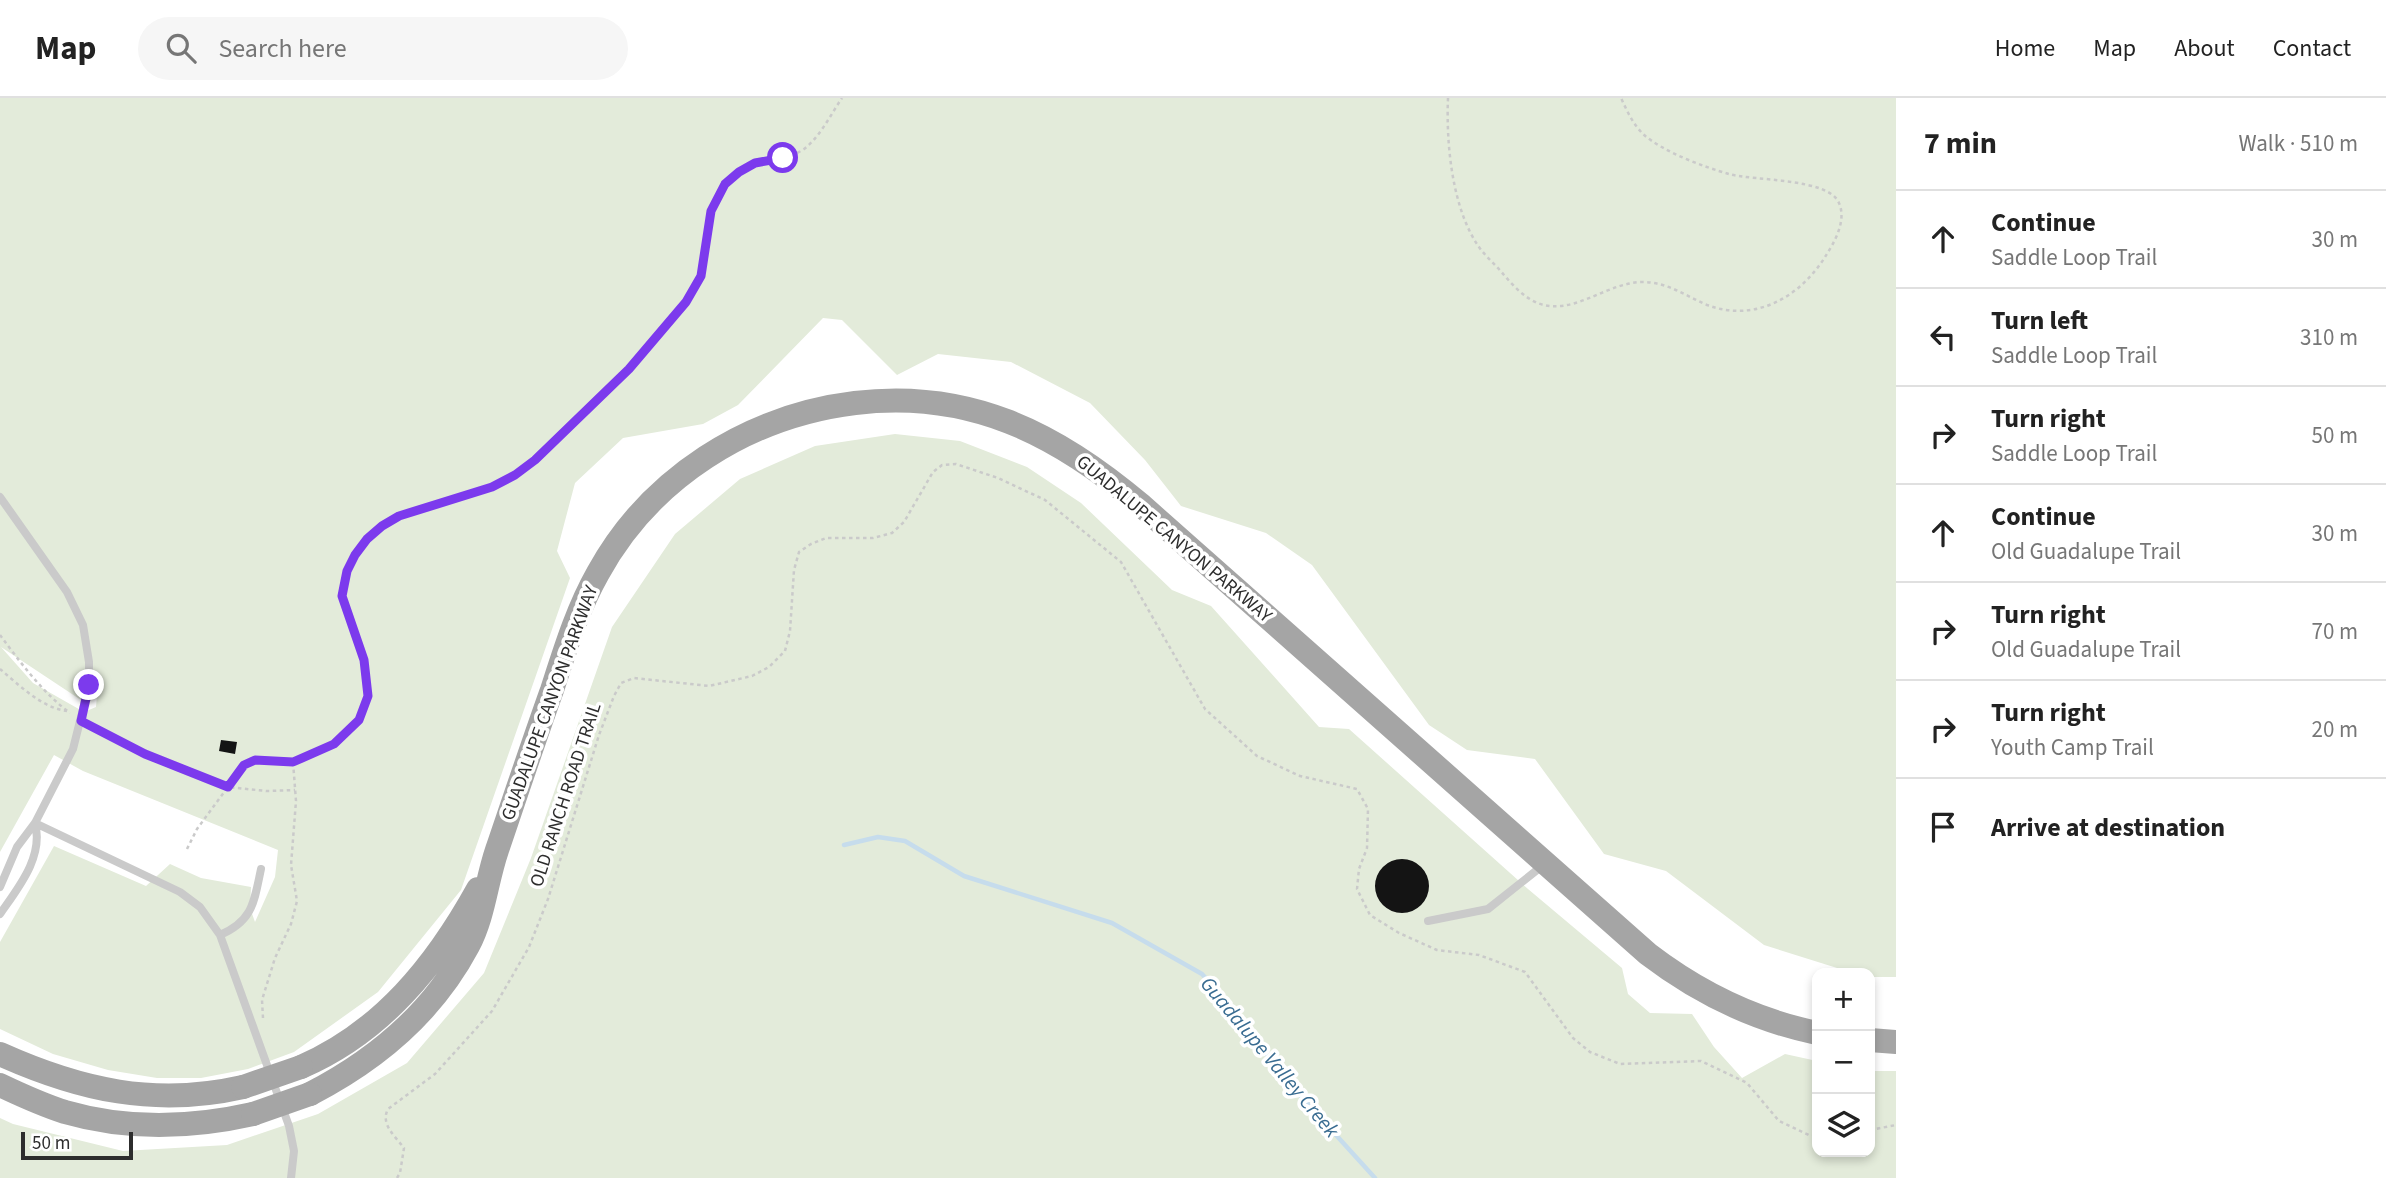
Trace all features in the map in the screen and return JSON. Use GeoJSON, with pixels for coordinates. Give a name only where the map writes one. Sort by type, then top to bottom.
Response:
{"type":"FeatureCollection","features":[{"type":"Feature","properties":{"kind":"main road","name":"GUADALUPE CANYON PARKWAY"},"geometry":{"type":"LineString","coordinates":[[0,1086],[66,1112],[125,1124],[184,1125],[253,1114],[310,1094],[351,1071],[385,1046],[416,1017],[444,985],[463,957],[477,926],[493,861],[579,612],[605,561],[634,520],[657,496],[694,465],[751,432],[781,419],[820,408],[860,402],[893,401],[960,407],[991,415],[1044,436],[1093,466],[1141,505],[1636,944],[1689,984],[1748,1013],[1812,1032]]}},
{"type":"Feature","properties":{"kind":"main road","name":"GUADALUPE CANYON PARKWAY"},"geometry":{"type":"LineString","coordinates":[[0,1054],[56,1077],[118,1093],[183,1096],[243,1087],[301,1067],[361,1032],[409,989],[439,952],[493,861]]}},
{"type":"Feature","properties":{"kind":"main road"},"geometry":{"type":"LineString","coordinates":[[1875,1040],[1896,1042]]}},
{"type":"Feature","properties":{"kind":"lane"},"geometry":{"type":"LineString","coordinates":[[0,497],[56,574],[83,625],[89,673],[73,749],[35,823],[17,847],[0,887]]}},
{"type":"Feature","properties":{"kind":"lane"},"geometry":{"type":"LineString","coordinates":[[0,914],[20,885],[34,855],[38,839],[35,823]]}},
{"type":"Feature","properties":{"kind":"lane"},"geometry":{"type":"LineString","coordinates":[[35,823],[180,892],[200,908],[220,935],[290,1131],[294,1151],[291,1178]]}},
{"type":"Feature","properties":{"kind":"lane"},"geometry":{"type":"LineString","coordinates":[[1428,921],[1488,909],[1545,864]]}},
{"type":"Feature","properties":{"kind":"lane"},"geometry":{"type":"LineString","coordinates":[[220,935],[237,927],[250,913],[261,869]]}},
{"type":"Feature","properties":{"kind":"path"},"geometry":{"type":"LineString","coordinates":[[187,849],[197,829],[244,765],[255,760],[293,762],[334,744],[359,720],[368,696],[362,652],[342,596],[347,571],[360,547],[390,520],[492,487],[515,475],[541,455],[629,369],[686,302],[701,276],[711,211],[725,184],[755,163],[783,158],[803,149],[813,140],[842,98]]}},
{"type":"Feature","properties":{"kind":"path"},"geometry":{"type":"LineString","coordinates":[[1448,98],[1449,146],[1467,223],[1484,252],[1511,284],[1530,299],[1545,305],[1560,306],[1612,288],[1644,282],[1674,289],[1718,308],[1742,310],[1766,306],[1787,297],[1806,282],[1828,252],[1839,227],[1841,208],[1832,194],[1815,186],[1740,176],[1687,159],[1643,134],[1621,98]]}},
{"type":"Feature","properties":{"kind":"path","name":"OLD RANCH ROAD TRAIL"},"geometry":{"type":"LineString","coordinates":[[397,1178],[404,1148],[387,1126],[384,1116],[388,1109],[435,1074],[492,1011],[529,947],[548,899],[599,736],[621,683],[634,678],[709,685],[752,676],[769,667],[785,651],[790,631],[794,570],[799,552],[826,538],[873,538],[892,533],[904,522],[933,472],[942,465],[956,464],[998,478],[1045,500],[1121,562],[1205,709],[1257,756],[1300,776],[1357,789],[1368,809],[1367,848],[1359,869],[1357,889],[1370,915],[1399,933],[1437,950],[1479,955],[1525,972],[1573,1038],[1590,1052],[1620,1064],[1701,1061],[1747,1083],[1779,1122],[1812,1135]]}},
{"type":"Feature","properties":{"kind":"path"},"geometry":{"type":"LineString","coordinates":[[0,635],[20,662],[81,721],[145,754],[228,787],[266,791],[295,790]]}},
{"type":"Feature","properties":{"kind":"path"},"geometry":{"type":"LineString","coordinates":[[0,669],[28,692],[59,710],[67,710]]}},
{"type":"Feature","properties":{"kind":"path"},"geometry":{"type":"LineString","coordinates":[[264,1023],[262,1000],[297,901],[291,865],[295,790],[293,762]]}},
{"type":"Feature","properties":{"kind":"path"},"geometry":{"type":"LineString","coordinates":[[1875,1129],[1896,1125]]}},
{"type":"Feature","properties":{"kind":"green space"},"geometry":{"type":"Polygon","coordinates":[[[0,98],[1896,98],[1896,977],[1875,977],[1875,968],[1837,968],[1764,945],[1666,871],[1604,854],[1535,759],[1467,750],[1429,725],[1312,565],[1266,533],[1181,506],[1145,460],[1090,403],[1011,362],[938,354],[897,375],[842,320],[823,318],[738,405],[703,424],[623,438],[575,483],[557,551],[570,578],[461,890],[378,992],[294,1052],[248,1069],[201,1078],[157,1078],[108,1070],[53,1054],[0,1029],[0,942],[54,846],[146,886],[170,864],[201,878],[251,887],[250,908],[255,922],[275,877],[278,850],[83,771],[54,755],[0,852],[0,98]],[[1,647],[33,683],[84,712],[96,707],[97,695],[87,704],[1,647]]]}},
{"type":"Feature","properties":{"kind":"green space"},"geometry":{"type":"Polygon","coordinates":[[[895,434],[960,441],[1027,467],[1081,503],[1172,590],[1211,606],[1319,727],[1349,729],[1528,889],[1622,968],[1628,994],[1650,1013],[1692,1014],[1714,1047],[1742,1078],[1785,1054],[1812,1060],[1812,1157],[1875,1157],[1875,1071],[1896,1071],[1896,1178],[0,1178],[0,1118],[13,1124],[123,1151],[227,1145],[318,1114],[407,1063],[484,973],[531,858],[612,627],[675,534],[740,479],[815,446],[895,434]]]}},
{"type":"Feature","properties":{"kind":"building"},"geometry":{"type":"Polygon","coordinates":[[[221,740],[237,742],[235,754],[219,751],[221,740]]]}},
{"type":"Feature","properties":{"kind":"building"},"geometry":{"type":"Polygon","coordinates":[[[1402,859],[1421,867],[1429,886],[1421,905],[1402,913],[1383,905],[1375,886],[1383,867],[1402,859]]]}},
{"type":"Feature","properties":{"kind":"waterway","name":"Guadalupe Valley Creek"},"geometry":{"type":"LineString","coordinates":[[844,845],[878,837],[905,841],[964,876],[1112,923],[1202,974],[1241,1017],[1277,1070],[1375,1178]]}},
{"type":"Feature","properties":{"kind":"route"},"geometry":{"type":"LineString","coordinates":[[89,685],[81,721],[145,754],[228,787],[244,765],[255,760],[293,762],[334,744],[359,720],[368,696],[360,643],[342,596],[347,571],[360,547],[390,520],[492,487],[535,460],[629,369],[686,302],[701,276],[711,211],[725,184],[755,163],[783,158]]}}]}
